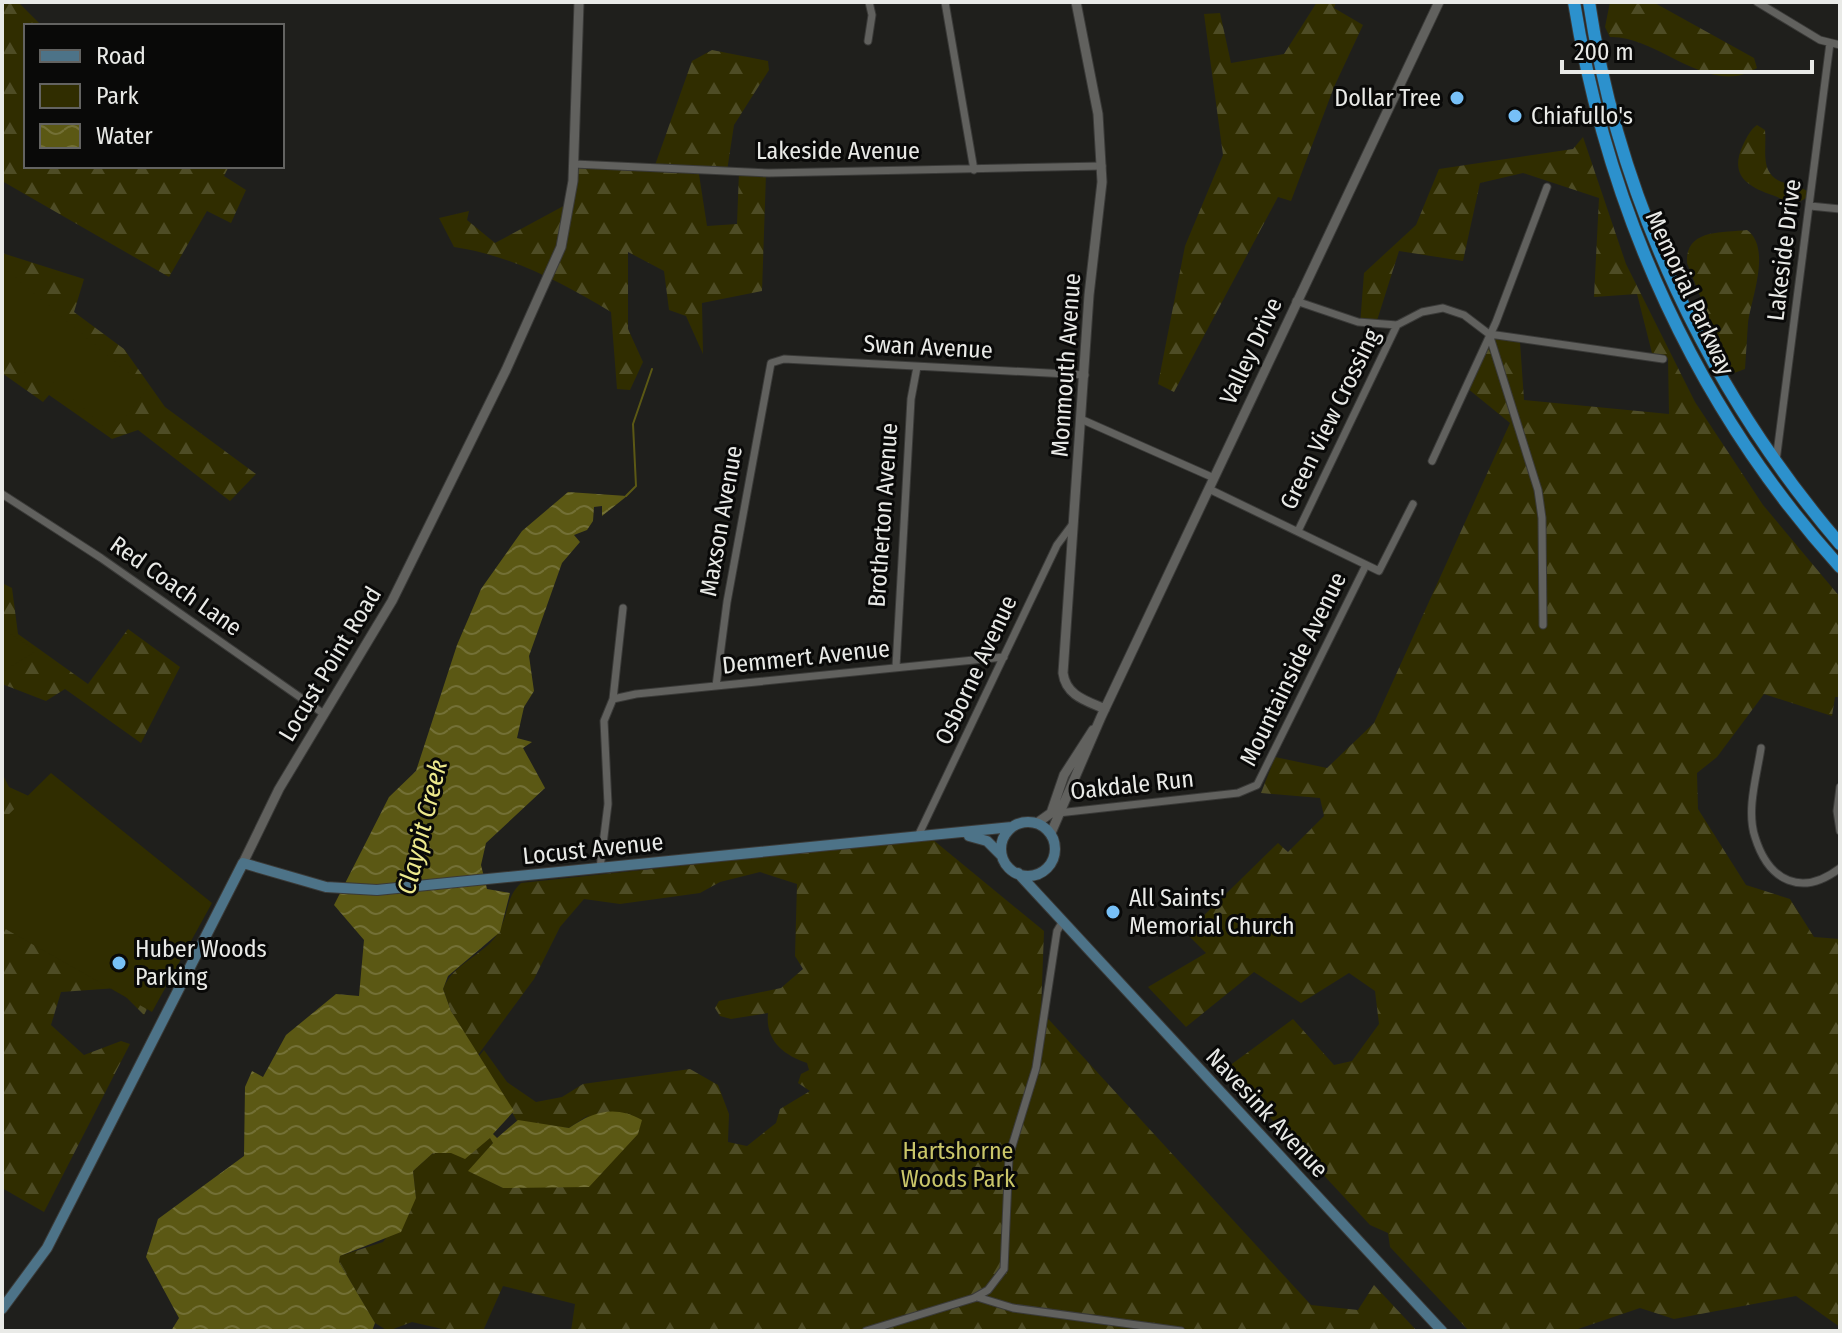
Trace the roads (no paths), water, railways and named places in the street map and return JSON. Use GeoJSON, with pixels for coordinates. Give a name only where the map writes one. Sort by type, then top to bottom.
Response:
{"type":"FeatureCollection","features":[{"type":"Feature","properties":{"kind":"highway","name":"Memorial Parkway"},"geometry":{"type":"LineString","coordinates":[[1574,2],[1607,153],[1635,233],[1672,317],[1741,438],[1797,516],[1840,567]]}},
{"type":"Feature","properties":{"kind":"highway","name":"Memorial Parkway"},"geometry":{"type":"LineString","coordinates":[[1589,2],[1621,143],[1661,257],[1718,372],[1776,462],[1840,544]]}},
{"type":"Feature","properties":{"kind":"main road"},"geometry":{"type":"LineString","coordinates":[[1025,822],[1037,823],[1051,833],[1055,855],[1040,873],[1018,873],[1003,857],[1002,842],[1012,827],[1025,822]]}},
{"type":"Feature","properties":{"kind":"main road","name":"Locust Avenue"},"geometry":{"type":"LineString","coordinates":[[243,863],[339,889],[385,890],[1012,827]]}},
{"type":"Feature","properties":{"kind":"main road","name":"Locust Avenue"},"geometry":{"type":"LineString","coordinates":[[951,833],[987,841],[1003,857]]}},
{"type":"Feature","properties":{"kind":"main road","name":"Locust Point Road"},"geometry":{"type":"LineString","coordinates":[[2,1309],[47,1248],[243,863]]}},
{"type":"Feature","properties":{"kind":"main road","name":"Navesink Avenue"},"geometry":{"type":"LineString","coordinates":[[1018,873],[1442,1331]]}},
{"type":"Feature","properties":{"kind":"main road","name":"Navesink Avenue"},"geometry":{"type":"LineString","coordinates":[[1040,873],[1038,887],[1063,921]]}},
{"type":"Feature","properties":{"kind":"street","name":"Locust Point Road"},"geometry":{"type":"LineString","coordinates":[[243,863],[274,796],[392,601],[540,296],[565,234],[574,164],[579,2]]}},
{"type":"Feature","properties":{"kind":"street"},"geometry":{"type":"LineString","coordinates":[[868,41],[872,15],[869,2]]}},
{"type":"Feature","properties":{"kind":"street"},"geometry":{"type":"LineString","coordinates":[[945,2],[974,170]]}},
{"type":"Feature","properties":{"kind":"street","name":"Monmouth Avenue"},"geometry":{"type":"LineString","coordinates":[[1076,2],[1098,114],[1102,166],[1063,677],[1074,694],[1103,713]]}},
{"type":"Feature","properties":{"kind":"street","name":"Valley Drive"},"geometry":{"type":"LineString","coordinates":[[1051,833],[1103,713],[1439,2]]}},
{"type":"Feature","properties":{"kind":"street"},"geometry":{"type":"LineString","coordinates":[[1757,2],[1830,43],[1840,45]]}},
{"type":"Feature","properties":{"kind":"street","name":"Lakeside Drive"},"geometry":{"type":"LineString","coordinates":[[1776,462],[1830,43]]}},
{"type":"Feature","properties":{"kind":"street","name":"Lakeside Avenue"},"geometry":{"type":"LineString","coordinates":[[574,164],[769,173],[1102,166]]}},
{"type":"Feature","properties":{"kind":"street"},"geometry":{"type":"LineString","coordinates":[[1432,461],[1489,334],[1547,187]]}},
{"type":"Feature","properties":{"kind":"street"},"geometry":{"type":"LineString","coordinates":[[1810,206],[1840,209]]}},
{"type":"Feature","properties":{"kind":"street"},"geometry":{"type":"LineString","coordinates":[[1296,301],[1358,322],[1397,325],[1422,312],[1443,308],[1464,315],[1489,334],[1663,359]]}},
{"type":"Feature","properties":{"kind":"street","name":"Green View Crossing"},"geometry":{"type":"LineString","coordinates":[[1298,531],[1397,325]]}},
{"type":"Feature","properties":{"kind":"street"},"geometry":{"type":"LineString","coordinates":[[1489,334],[1538,490],[1542,518],[1543,625]]}},
{"type":"Feature","properties":{"kind":"street","name":"Swan Avenue"},"geometry":{"type":"LineString","coordinates":[[771,363],[784,359],[1085,375]]}},
{"type":"Feature","properties":{"kind":"street","name":"Maxson Avenue"},"geometry":{"type":"LineString","coordinates":[[716,686],[740,526],[771,363]]}},
{"type":"Feature","properties":{"kind":"street","name":"Brotherton Avenue"},"geometry":{"type":"LineString","coordinates":[[896,667],[911,399],[917,367]]}},
{"type":"Feature","properties":{"kind":"street"},"geometry":{"type":"LineString","coordinates":[[1083,420],[1214,478]]}},
{"type":"Feature","properties":{"kind":"street"},"geometry":{"type":"LineString","coordinates":[[1209,489],[1366,565]]}},
{"type":"Feature","properties":{"kind":"street","name":"Red Coach Lane"},"geometry":{"type":"LineString","coordinates":[[2,494],[324,714]]}},
{"type":"Feature","properties":{"kind":"street","name":"Mountainside Avenue"},"geometry":{"type":"LineString","coordinates":[[1257,785],[1366,565],[1379,571],[1413,504]]}},
{"type":"Feature","properties":{"kind":"street","name":"Osborne Avenue"},"geometry":{"type":"LineString","coordinates":[[918,836],[1057,545],[1074,524]]}},
{"type":"Feature","properties":{"kind":"street"},"geometry":{"type":"LineString","coordinates":[[600,868],[608,804],[604,721],[613,699],[623,608]]}},
{"type":"Feature","properties":{"kind":"street","name":"Demmert Avenue"},"geometry":{"type":"LineString","coordinates":[[613,699],[1004,657]]}},
{"type":"Feature","properties":{"kind":"street","name":"Valley Drive"},"geometry":{"type":"LineString","coordinates":[[1037,823],[1051,813],[1068,767],[1103,713]]}},
{"type":"Feature","properties":{"kind":"street"},"geometry":{"type":"LineString","coordinates":[[1761,748],[1752,812],[1755,837],[1777,874],[1796,884],[1812,884],[1840,868]]}},
{"type":"Feature","properties":{"kind":"street","name":"Oakdale Run"},"geometry":{"type":"LineString","coordinates":[[1058,813],[1238,793],[1257,785]]}},
{"type":"Feature","properties":{"kind":"street"},"geometry":{"type":"LineString","coordinates":[[1840,787],[1837,811],[1840,831]]}},
{"type":"Feature","properties":{"kind":"street"},"geometry":{"type":"LineString","coordinates":[[866,1331],[977,1297],[999,1280],[1005,1264],[1009,1156],[1036,1068],[1057,931],[1063,921]]}},
{"type":"Feature","properties":{"kind":"street"},"geometry":{"type":"LineString","coordinates":[[977,1297],[1013,1308],[1181,1331]]}},
{"type":"Feature","properties":{"kind":"water"},"geometry":{"type":"Polygon","coordinates":[[[568,492],[627,496],[602,516],[602,506],[594,507],[593,521],[587,530],[574,535],[580,542],[562,563],[529,656],[534,691],[524,707],[517,738],[532,742],[523,748],[545,788],[486,843],[481,865],[487,889],[510,893],[500,932],[448,976],[443,989],[451,1011],[514,1111],[493,1134],[497,1138],[518,1120],[569,1128],[587,1117],[614,1111],[642,1120],[638,1134],[589,1187],[503,1188],[468,1171],[493,1143],[490,1138],[465,1159],[451,1153],[433,1153],[413,1171],[416,1198],[401,1232],[340,1256],[339,1262],[375,1323],[372,1331],[171,1331],[179,1318],[146,1257],[158,1219],[244,1156],[245,1087],[252,1071],[263,1077],[286,1035],[336,994],[359,996],[364,940],[334,905],[389,797],[416,771],[457,645],[481,589],[522,531],[568,492]]]}},
{"type":"Feature","properties":{"kind":"waterway","name":"Claypit Creek"},"geometry":{"type":"LineString","coordinates":[[626,496],[636,486],[633,424],[652,369]]}},
{"type":"Feature","properties":{"kind":"place","name":"Dollar Tree"},"geometry":{"type":"Point","coordinates":[1457,98]}},
{"type":"Feature","properties":{"kind":"place","name":"Chiafullo's"},"geometry":{"type":"Point","coordinates":[1515,116]}},
{"type":"Feature","properties":{"kind":"place","name":"All Saints' Memorial Church"},"geometry":{"type":"Point","coordinates":[1113,912]}},
{"type":"Feature","properties":{"kind":"place","name":"Huber Woods Parking"},"geometry":{"type":"Point","coordinates":[119,963]}},
{"type":"Feature","properties":{"kind":"park label","name":"Hartshorne Woods Park"},"geometry":{"type":"Point","coordinates":[958,1165]}}]}
